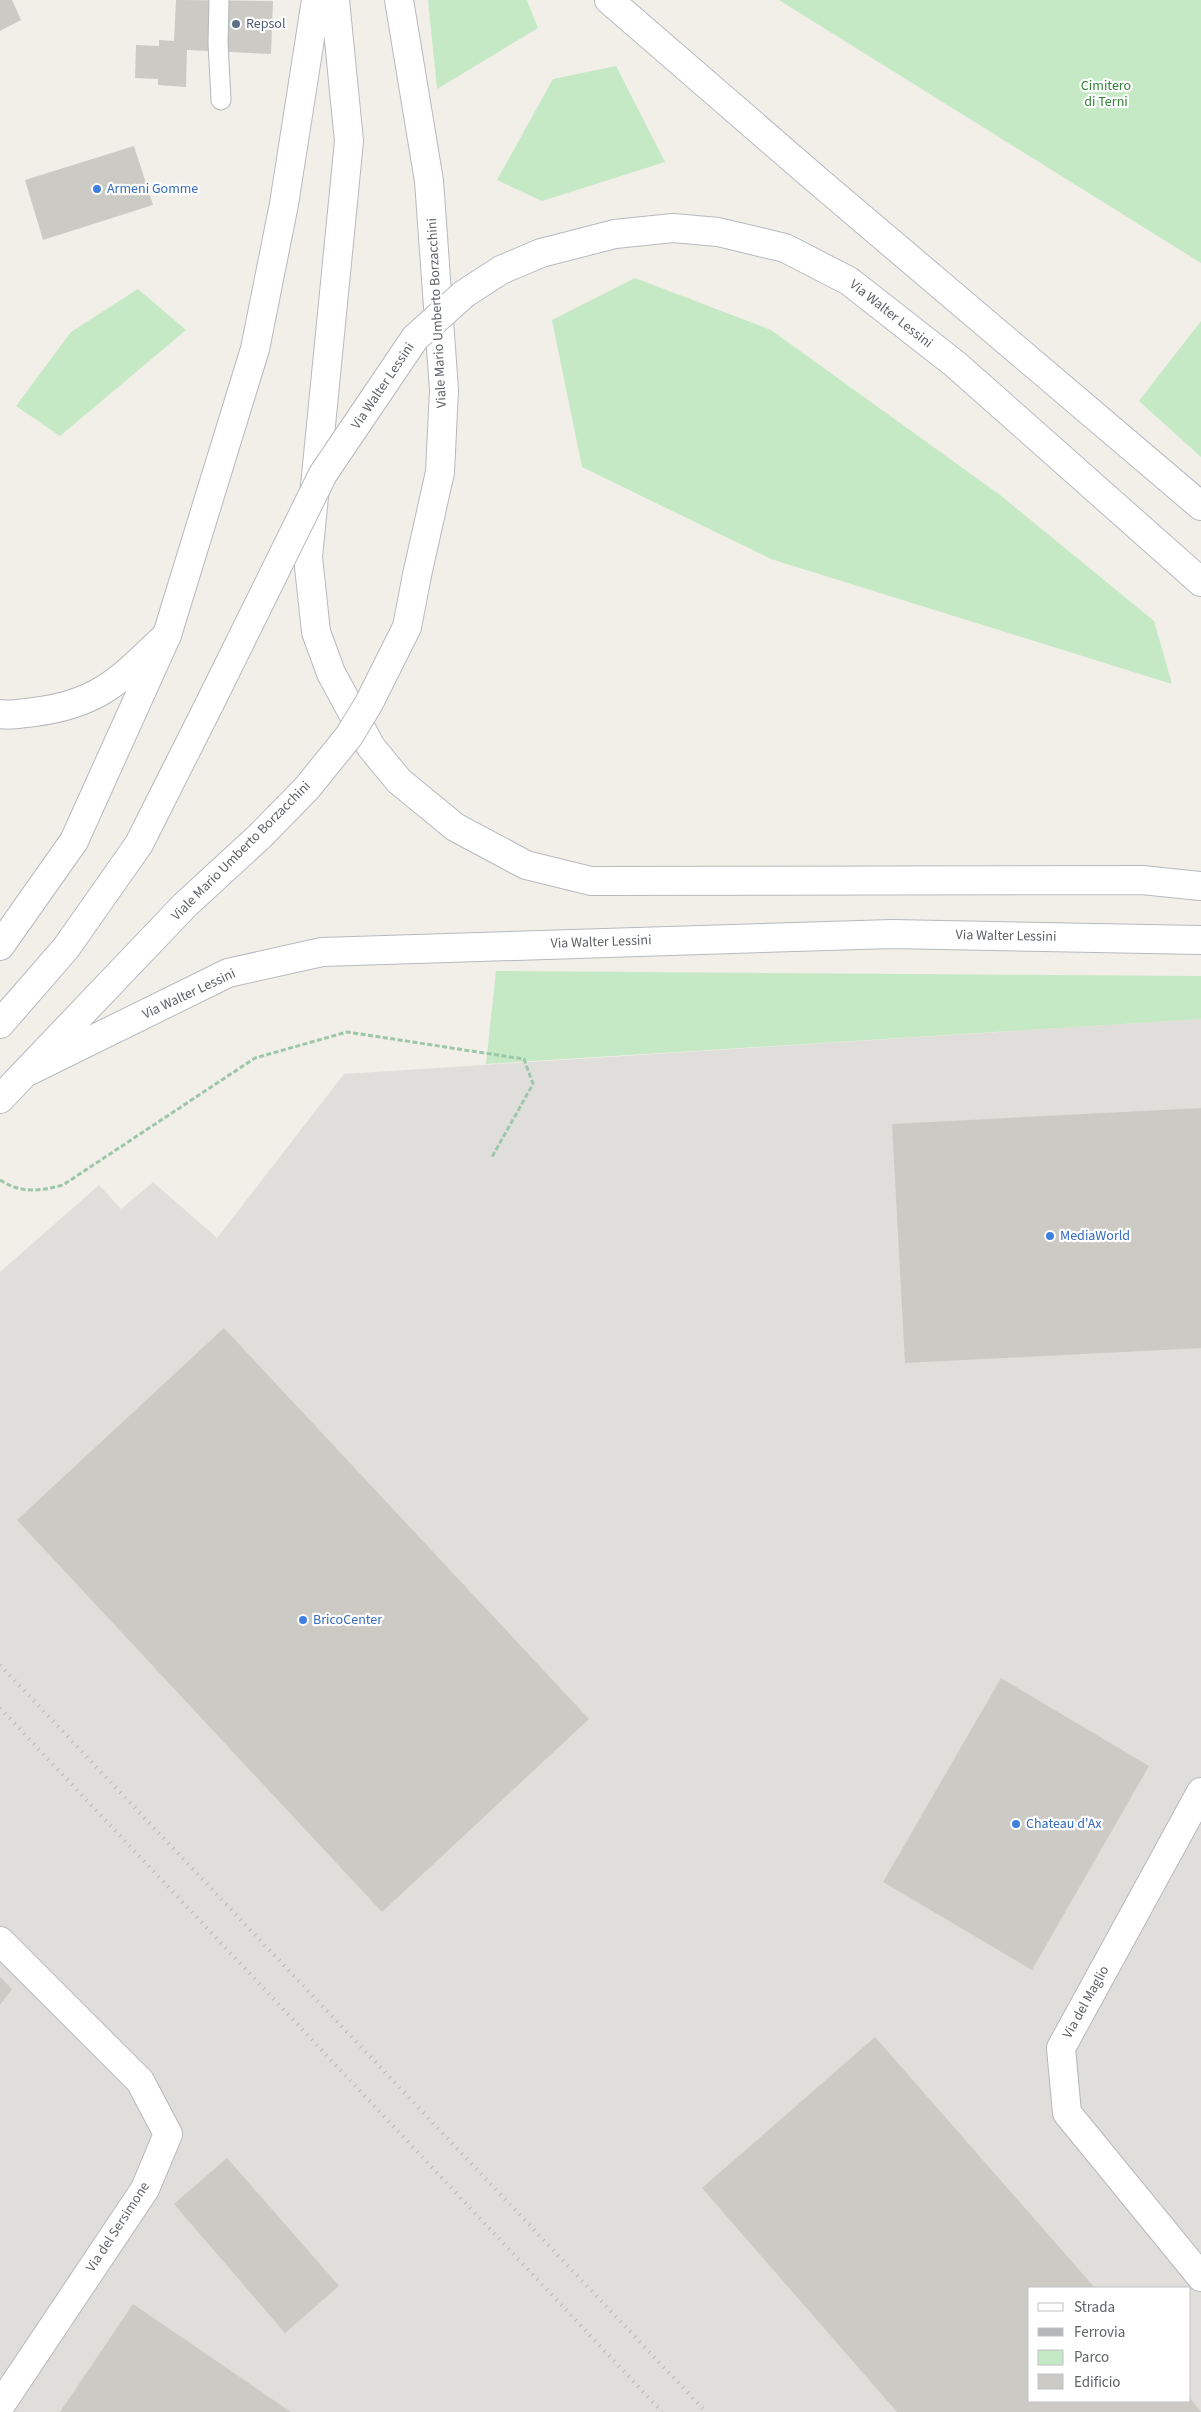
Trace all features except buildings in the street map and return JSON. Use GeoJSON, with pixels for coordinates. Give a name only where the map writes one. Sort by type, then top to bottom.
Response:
{"type":"FeatureCollection","features":[{"type":"Feature","properties":{"kind":"main road"},"geometry":{"type":"LineString","coordinates":[[0,946],[74,841],[167,635],[255,348],[284,204],[316,0]]}},
{"type":"Feature","properties":{"kind":"main road"},"geometry":{"type":"LineString","coordinates":[[335,0],[349,141],[308,557],[316,632],[331,673],[371,747],[399,781],[455,827],[526,865],[591,881],[1142,880],[1201,886]]}},
{"type":"Feature","properties":{"kind":"main road","name":"Viale Mario Umberto Borzacchini"},"geometry":{"type":"LineString","coordinates":[[0,1099],[186,905],[260,836],[313,780],[349,736],[369,703],[407,627],[440,472],[444,390],[429,181],[399,0]]}},
{"type":"Feature","properties":{"kind":"main road"},"geometry":{"type":"LineString","coordinates":[[609,0],[817,180],[1201,506]]}},
{"type":"Feature","properties":{"kind":"main road","name":"Via Walter Lessini"},"geometry":{"type":"LineString","coordinates":[[0,1024],[66,948],[139,844],[323,474],[415,338],[464,294],[500,270],[541,253],[615,234],[672,228],[718,232],[785,248],[850,281],[955,364],[1201,582]]}},
{"type":"Feature","properties":{"kind":"main road"},"geometry":{"type":"LineString","coordinates":[[0,714],[8,715],[55,709],[99,694],[124,676],[167,635]]}},
{"type":"Feature","properties":{"kind":"main road","name":"Via Walter Lessini"},"geometry":{"type":"LineString","coordinates":[[27,1072],[228,973],[322,952],[892,934],[1201,940]]}},
{"type":"Feature","properties":{"kind":"main road","name":"Via del Maglio"},"geometry":{"type":"LineString","coordinates":[[1201,1792],[1060,2048],[1067,2112],[1201,2277]]}},
{"type":"Feature","properties":{"kind":"main road","name":"Via del Sersimone"},"geometry":{"type":"LineString","coordinates":[[0,1941],[140,2080],[168,2134],[145,2189],[0,2406]]}},
{"type":"Feature","properties":{"kind":"lane"},"geometry":{"type":"LineString","coordinates":[[220,0],[218,43],[221,100]]}},
{"type":"Feature","properties":{"kind":"path"},"geometry":{"type":"LineString","coordinates":[[0,1180],[18,1190],[38,1192],[63,1186],[255,1058],[347,1032],[524,1058],[533,1084],[492,1157]]}},
{"type":"Feature","properties":{"kind":"shaded area"},"geometry":{"type":"Polygon","coordinates":[[[1201,1019],[1201,2412],[0,2412],[0,1272],[99,1185],[121,1209],[153,1182],[217,1238],[344,1074],[1201,1019]]]}},
{"type":"Feature","properties":{"kind":"green space"},"geometry":{"type":"Polygon","coordinates":[[[428,0],[527,0],[538,28],[437,89],[428,0]]]}},
{"type":"Feature","properties":{"kind":"green space","name":"Cimitero di Terni"},"geometry":{"type":"Polygon","coordinates":[[[779,0],[1201,0],[1201,263],[779,0]]]}},
{"type":"Feature","properties":{"kind":"green space"},"geometry":{"type":"Polygon","coordinates":[[[616,66],[665,162],[542,201],[497,180],[553,79],[616,66]]]}},
{"type":"Feature","properties":{"kind":"green space"},"geometry":{"type":"Polygon","coordinates":[[[635,278],[771,330],[1000,495],[1154,621],[1172,684],[771,559],[582,467],[552,320],[635,278]]]}},
{"type":"Feature","properties":{"kind":"green space"},"geometry":{"type":"Polygon","coordinates":[[[138,289],[186,330],[60,436],[16,406],[71,332],[138,289]]]}},
{"type":"Feature","properties":{"kind":"green space"},"geometry":{"type":"Polygon","coordinates":[[[1201,321],[1201,457],[1139,401],[1201,321]]]}},
{"type":"Feature","properties":{"kind":"green space"},"geometry":{"type":"Polygon","coordinates":[[[496,971],[1201,976],[1201,1019],[486,1064],[496,971]]]}},
{"type":"Feature","properties":{"kind":"railway"},"geometry":{"type":"LineString","coordinates":[[0,1665],[706,2412]]}},
{"type":"Feature","properties":{"kind":"railway"},"geometry":{"type":"LineString","coordinates":[[0,1708],[662,2412]]}},
{"type":"Feature","properties":{"kind":"place","name":"Repsol"},"geometry":{"type":"Point","coordinates":[236,24]}},
{"type":"Feature","properties":{"kind":"place","name":"Armeni Gomme"},"geometry":{"type":"Point","coordinates":[97,189]}},
{"type":"Feature","properties":{"kind":"place","name":"MediaWorld"},"geometry":{"type":"Point","coordinates":[1050,1236]}},
{"type":"Feature","properties":{"kind":"place","name":"BricoCenter"},"geometry":{"type":"Point","coordinates":[303,1620]}},
{"type":"Feature","properties":{"kind":"place","name":"Chateau d'Ax"},"geometry":{"type":"Point","coordinates":[1016,1824]}}]}
